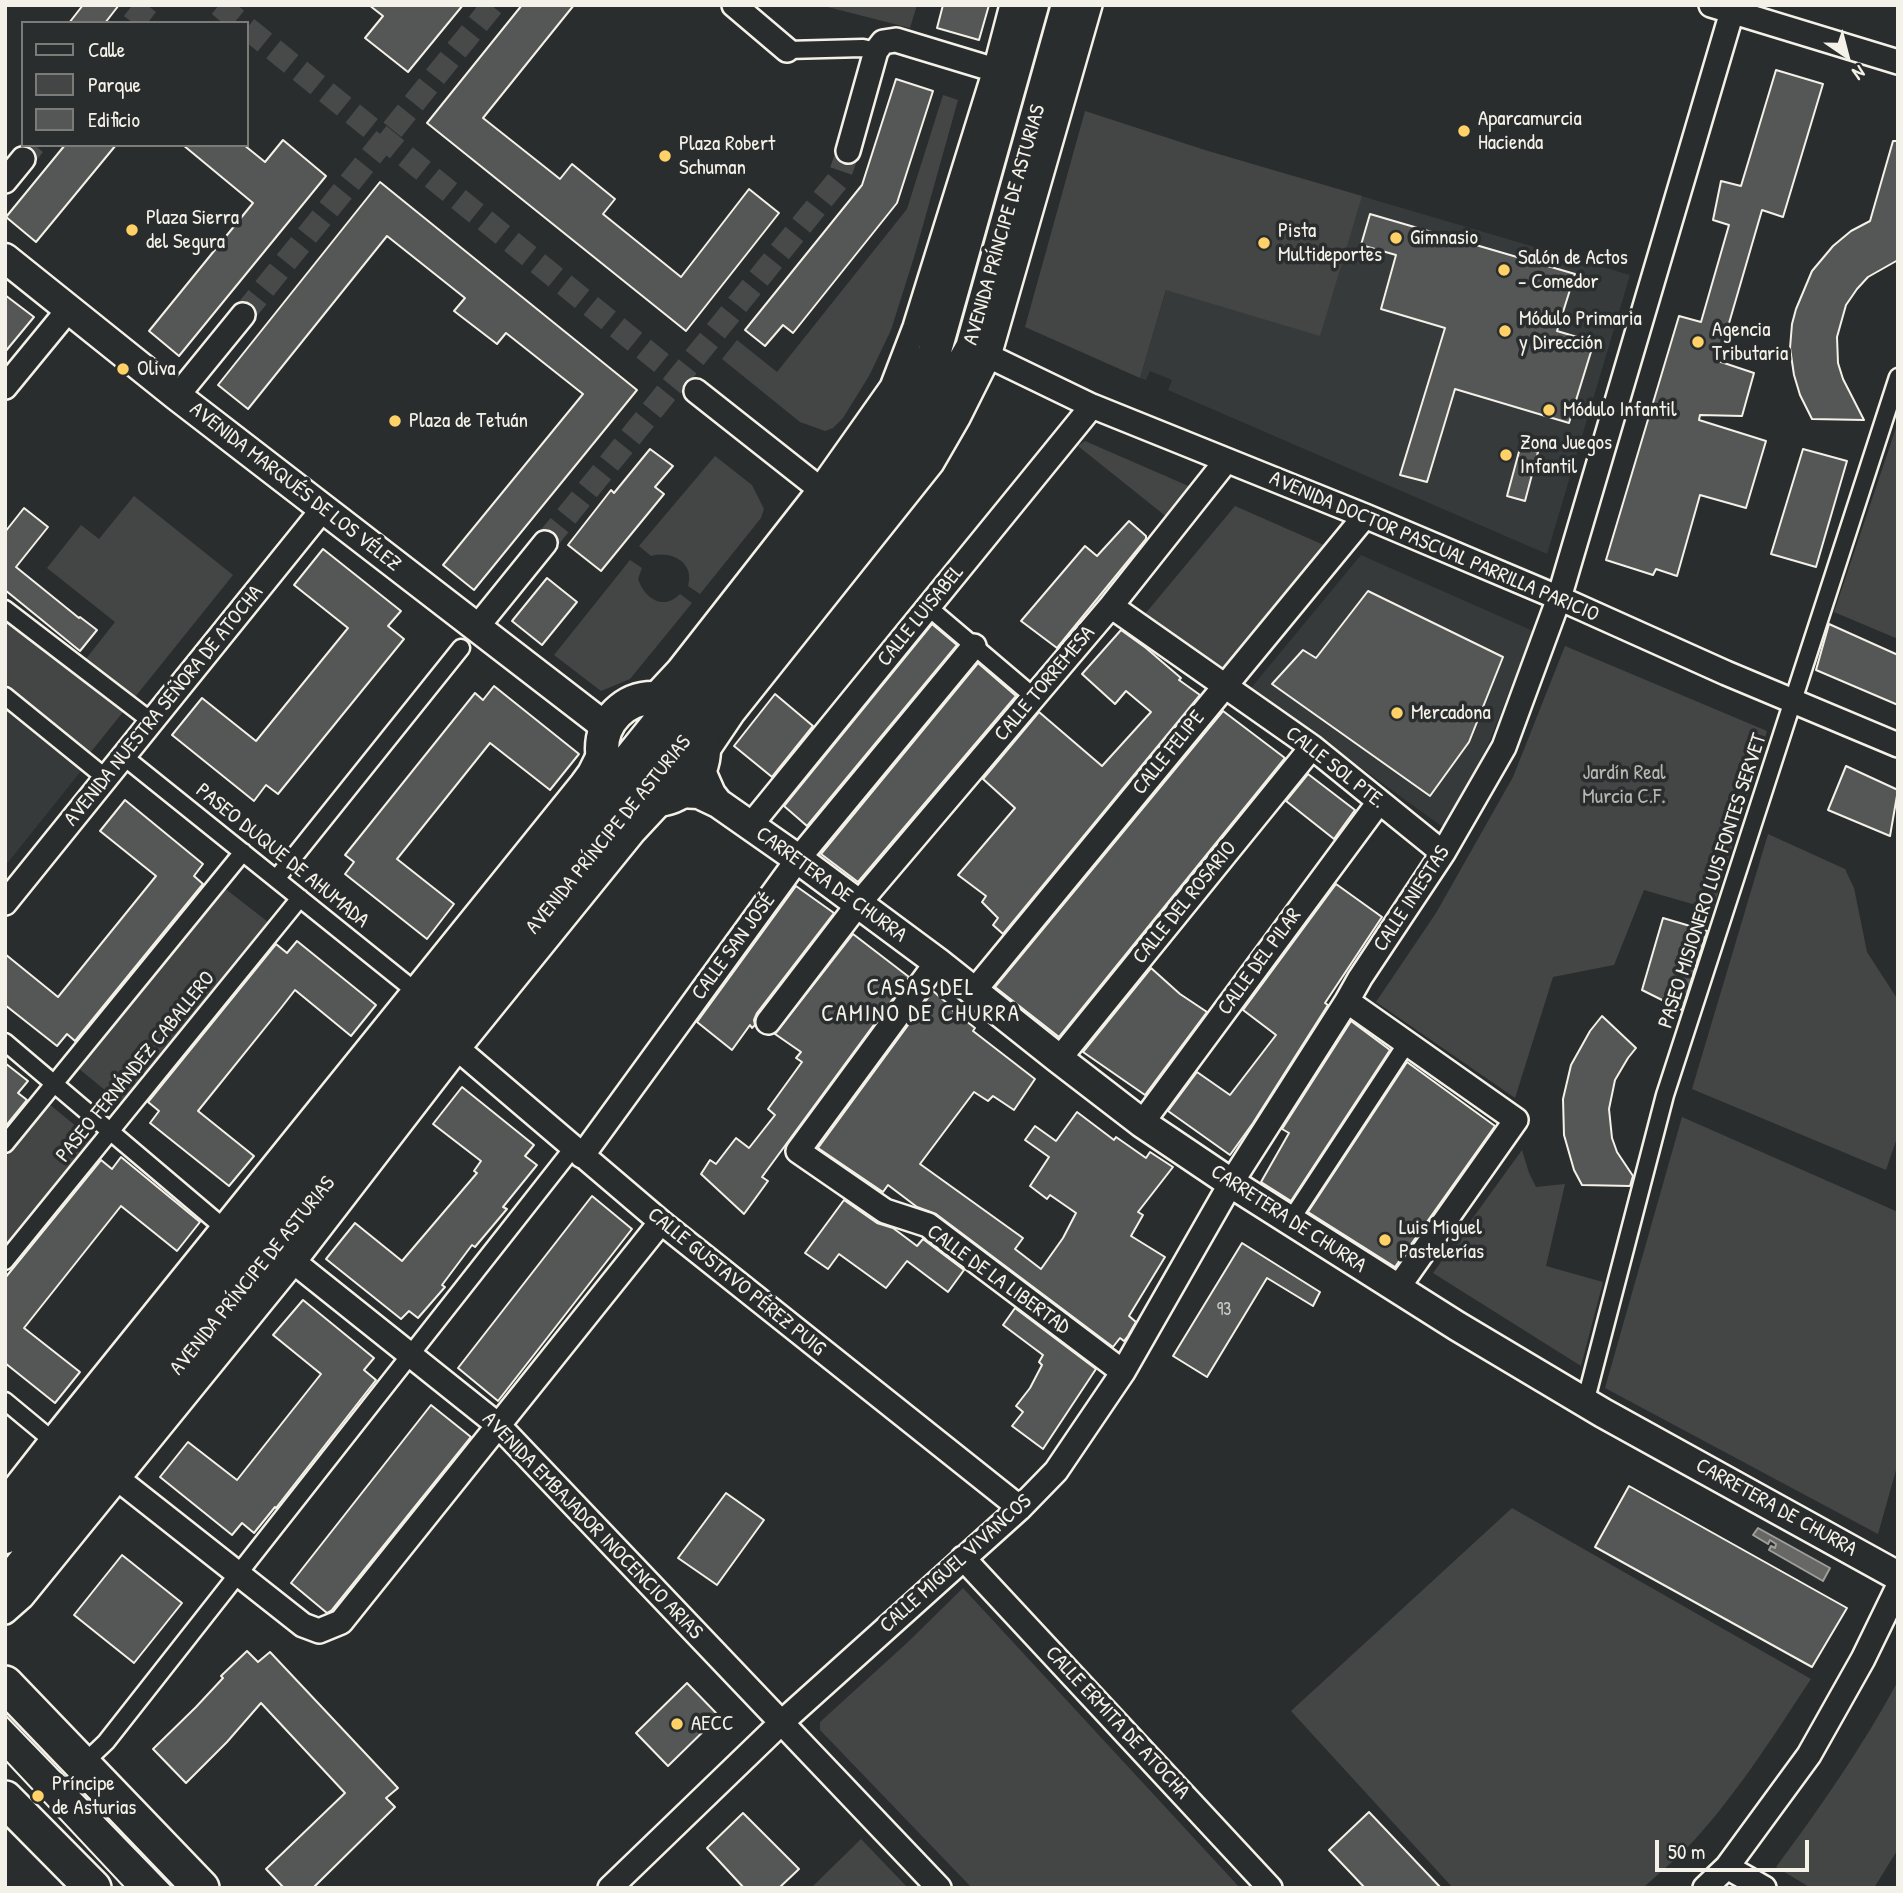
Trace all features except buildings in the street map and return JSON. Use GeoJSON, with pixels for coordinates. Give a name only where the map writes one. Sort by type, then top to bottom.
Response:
{"type":"FeatureCollection","features":[{"type":"Feature","properties":{"kind":"main road","name":"AVENIDA PRÍNCIPE DE ASTURIAS"},"geometry":{"type":"LineString","coordinates":[[5,1586],[639,798],[675,707],[860,471],[895,420],[934,354],[1032,5]]}},
{"type":"Feature","properties":{"kind":"main road","name":"AVENIDA PRÍNCIPE DE ASTURIAS"},"geometry":{"type":"LineString","coordinates":[[5,1536],[612,779],[675,707],[872,504],[981,352],[1068,5]]}},
{"type":"Feature","properties":{"kind":"main road"},"geometry":{"type":"LineString","coordinates":[[637,700],[675,707],[704,739],[702,763],[691,783],[676,794],[661,799],[639,798],[627,793],[612,779],[603,762],[603,726],[637,700]]}},
{"type":"Feature","properties":{"kind":"main road"},"geometry":{"type":"LineString","coordinates":[[5,1684],[201,1888]]}},
{"type":"Feature","properties":{"kind":"main road"},"geometry":{"type":"LineString","coordinates":[[5,1799],[93,1888]]}},
{"type":"Feature","properties":{"kind":"street"},"geometry":{"type":"LineString","coordinates":[[734,5],[787,50],[863,48],[876,51]]}},
{"type":"Feature","properties":{"kind":"street"},"geometry":{"type":"LineString","coordinates":[[675,707],[679,669],[820,489],[892,387],[915,327],[995,70],[1012,5]]}},
{"type":"Feature","properties":{"kind":"street"},"geometry":{"type":"LineString","coordinates":[[702,763],[733,713],[932,463],[958,418],[1090,5]]}},
{"type":"Feature","properties":{"kind":"street"},"geometry":{"type":"LineString","coordinates":[[1726,7],[1898,62]]}},
{"type":"Feature","properties":{"kind":"street","name":"CALLE INIESTAS"},"geometry":{"type":"LineString","coordinates":[[1231,1184],[1360,978],[1443,853],[1504,747],[1559,598],[1726,7]]}},
{"type":"Feature","properties":{"kind":"street"},"geometry":{"type":"LineString","coordinates":[[848,151],[876,51],[883,42],[896,40],[995,70]]}},
{"type":"Feature","properties":{"kind":"street"},"geometry":{"type":"LineString","coordinates":[[5,181],[23,159]]}},
{"type":"Feature","properties":{"kind":"street","name":"AVENIDA MARQUÉS DE LOS VÉLEZ"},"geometry":{"type":"LineString","coordinates":[[5,258],[323,509],[469,637],[603,726]]}},
{"type":"Feature","properties":{"kind":"street"},"geometry":{"type":"LineString","coordinates":[[5,387],[69,309]]}},
{"type":"Feature","properties":{"kind":"street"},"geometry":{"type":"LineString","coordinates":[[177,396],[243,316]]}},
{"type":"Feature","properties":{"kind":"street","name":"AVENIDA DOCTOR PASCUAL PARRILLA PARICIO"},"geometry":{"type":"LineString","coordinates":[[981,352],[1092,406],[1365,516],[1898,745]]}},
{"type":"Feature","properties":{"kind":"street","name":"PASEO MISIONERO LUIS FONTES SERVET"},"geometry":{"type":"LineString","coordinates":[[1585,1403],[1665,1095],[1898,377]]}},
{"type":"Feature","properties":{"kind":"street"},"geometry":{"type":"LineString","coordinates":[[696,391],[820,489]]}},
{"type":"Feature","properties":{"kind":"street","name":"CALLE LUISABEL"},"geometry":{"type":"LineString","coordinates":[[750,826],[1092,406]]}},
{"type":"Feature","properties":{"kind":"street","name":"CALLE TORREMESA"},"geometry":{"type":"LineString","coordinates":[[768,1022],[859,903],[1111,606],[1226,461]]}},
{"type":"Feature","properties":{"kind":"street","name":"AVENIDA NUESTRA SEÑORA DE ATOCHA"},"geometry":{"type":"LineString","coordinates":[[5,904],[323,509]]}},
{"type":"Feature","properties":{"kind":"street","name":"CALLE FELIPE"},"geometry":{"type":"LineString","coordinates":[[974,991],[1365,516]]}},
{"type":"Feature","properties":{"kind":"street"},"geometry":{"type":"LineString","coordinates":[[275,879],[545,543]]}},
{"type":"Feature","properties":{"kind":"street","name":"CALLE SOL PTE."},"geometry":{"type":"LineString","coordinates":[[1111,606],[1312,747],[1443,853]]}},
{"type":"Feature","properties":{"kind":"street"},"geometry":{"type":"LineString","coordinates":[[928,607],[1034,697]]}},
{"type":"Feature","properties":{"kind":"street"},"geometry":{"type":"LineString","coordinates":[[5,609],[151,722]]}},
{"type":"Feature","properties":{"kind":"street","name":"CALLE SAN JOSÉ"},"geometry":{"type":"LineString","coordinates":[[578,1152],[797,859],[974,646]]}},
{"type":"Feature","properties":{"kind":"street"},"geometry":{"type":"LineString","coordinates":[[5,696],[106,778]]}},
{"type":"Feature","properties":{"kind":"street"},"geometry":{"type":"LineString","coordinates":[[5,1500],[582,783],[590,772],[603,726]]}},
{"type":"Feature","properties":{"kind":"street","name":"CALLE DEL ROSARIO"},"geometry":{"type":"LineString","coordinates":[[1059,1059],[1312,747]]}},
{"type":"Feature","properties":{"kind":"street","name":"PASEO DUQUE DE AHUMADA"},"geometry":{"type":"LineString","coordinates":[[123,756],[414,990]]}},
{"type":"Feature","properties":{"kind":"street","name":"CARRETERA DE CHURRA"},"geometry":{"type":"LineString","coordinates":[[702,763],[711,794],[718,803]]}},
{"type":"Feature","properties":{"kind":"street"},"geometry":{"type":"LineString","coordinates":[[5,1612],[22,1597],[294,1262],[458,1049],[645,818],[676,794]]}},
{"type":"Feature","properties":{"kind":"street","name":"CARRETERA DE CHURRA"},"geometry":{"type":"LineString","coordinates":[[676,794],[699,794],[718,803],[859,903],[1142,1123],[1231,1184],[1585,1403],[1898,1576]]}},
{"type":"Feature","properties":{"kind":"street","name":"CALLE DEL PILAR"},"geometry":{"type":"LineString","coordinates":[[1142,1123],[1379,802]]}},
{"type":"Feature","properties":{"kind":"street"},"geometry":{"type":"LineString","coordinates":[[5,1144],[243,852]]}},
{"type":"Feature","properties":{"kind":"street","name":"PASEO FERNÁNDEZ CABALLERO"},"geometry":{"type":"LineString","coordinates":[[5,1261],[300,898]]}},
{"type":"Feature","properties":{"kind":"street","name":"CALLE DE LA LIBERTAD"},"geometry":{"type":"LineString","coordinates":[[937,962],[798,1152],[885,1211],[928,1225],[1122,1372]]}},
{"type":"Feature","properties":{"kind":"street"},"geometry":{"type":"LineString","coordinates":[[1347,1001],[1516,1120],[1397,1289]]}},
{"type":"Feature","properties":{"kind":"street"},"geometry":{"type":"LineString","coordinates":[[5,1042],[223,1227]]}},
{"type":"Feature","properties":{"kind":"street"},"geometry":{"type":"LineString","coordinates":[[1290,1221],[1407,1043]]}},
{"type":"Feature","properties":{"kind":"street","name":"CALLE GUSTAVO PÉREZ PUIG"},"geometry":{"type":"LineString","coordinates":[[458,1049],[661,1222],[1020,1508]]}},
{"type":"Feature","properties":{"kind":"street"},"geometry":{"type":"LineString","coordinates":[[83,1764],[106,1742],[411,1356],[578,1152]]}},
{"type":"Feature","properties":{"kind":"street","name":"CALLE MIGUEL VIVANCOS"},"geometry":{"type":"LineString","coordinates":[[610,1888],[781,1723],[1020,1508],[1056,1471],[1122,1372],[1231,1184]]}},
{"type":"Feature","properties":{"kind":"street"},"geometry":{"type":"LineString","coordinates":[[118,1479],[303,1625],[319,1631],[341,1622],[661,1222]]}},
{"type":"Feature","properties":{"kind":"street","name":"AVENIDA EMBAJADOR INOCENCIO ARIAS"},"geometry":{"type":"LineString","coordinates":[[294,1262],[498,1425],[939,1888]]}},
{"type":"Feature","properties":{"kind":"street"},"geometry":{"type":"LineString","coordinates":[[5,1402],[52,1440]]}},
{"type":"Feature","properties":{"kind":"street","name":"CALLE ERMITA DE ATOCHA"},"geometry":{"type":"LineString","coordinates":[[963,1558],[1270,1888]]}},
{"type":"Feature","properties":{"kind":"street"},"geometry":{"type":"LineString","coordinates":[[1705,1888],[1727,1867],[1809,1755],[1863,1659],[1898,1587]]}},
{"type":"Feature","properties":{"kind":"street"},"geometry":{"type":"LineString","coordinates":[[1727,1867],[1764,1888]]}},
{"type":"Feature","properties":{"kind":"shaded area"},"geometry":{"type":"Polygon","coordinates":[[[1208,151],[1630,275],[1547,554],[1168,390],[1172,380],[1150,371],[1146,380],[1140,378],[1208,151]]]}},
{"type":"Feature","properties":{"kind":"shaded area"},"geometry":{"type":"Polygon","coordinates":[[[1361,555],[1533,631],[1488,745],[1444,828],[1251,688],[1361,555]]]}},
{"type":"Feature","properties":{"kind":"shaded area"},"geometry":{"type":"Polygon","coordinates":[[[5,709],[81,771],[5,866],[5,709]]]}},
{"type":"Feature","properties":{"kind":"shaded area"},"geometry":{"type":"Polygon","coordinates":[[[1758,1528],[1830,1568],[1823,1581],[1769,1550],[1771,1546],[1775,1548],[1776,1544],[1770,1540],[1768,1544],[1753,1535],[1758,1528]]]}},
{"type":"Feature","properties":{"kind":"green space"},"geometry":{"type":"Polygon","coordinates":[[[820,5],[917,5],[910,28],[820,5]]]}},
{"type":"Feature","properties":{"kind":"green space"},"geometry":{"type":"Polygon","coordinates":[[[943,95],[958,100],[891,330],[869,376],[843,418],[833,428],[825,431],[800,422],[722,359],[737,340],[777,372],[907,209],[943,95]]]}},
{"type":"Feature","properties":{"kind":"green space"},"geometry":{"type":"Polygon","coordinates":[[[1085,111],[1208,151],[1362,196],[1320,336],[1166,290],[1140,378],[1025,327],[1085,111]]]}},
{"type":"Feature","properties":{"kind":"green space"},"geometry":{"type":"Polygon","coordinates":[[[1898,422],[1898,639],[1834,612],[1898,422]]]}},
{"type":"Feature","properties":{"kind":"green space"},"geometry":{"type":"Polygon","coordinates":[[[1085,441],[1193,488],[1168,518],[1078,446],[1085,441]]]}},
{"type":"Feature","properties":{"kind":"green space"},"geometry":{"type":"Polygon","coordinates":[[[715,456],[752,485],[764,509],[761,518],[700,594],[688,586],[688,571],[680,560],[667,555],[651,556],[639,546],[715,456]]]}},
{"type":"Feature","properties":{"kind":"green space"},"geometry":{"type":"Polygon","coordinates":[[[134,496],[233,575],[78,768],[5,709],[5,597],[85,660],[115,622],[47,568],[81,525],[99,539],[134,496]]]}},
{"type":"Feature","properties":{"kind":"green space"},"geometry":{"type":"Polygon","coordinates":[[[1235,506],[1326,546],[1219,677],[1145,614],[1235,506]]]}},
{"type":"Feature","properties":{"kind":"green space"},"geometry":{"type":"Polygon","coordinates":[[[630,560],[642,568],[638,579],[650,597],[667,602],[680,594],[692,603],[630,679],[601,691],[554,655],[630,560]]]}},
{"type":"Feature","properties":{"kind":"green space","name":"Jardín Real Murcia C.F."},"geometry":{"type":"Polygon","coordinates":[[[1565,646],[1767,731],[1713,910],[1644,890],[1614,965],[1553,977],[1515,1098],[1376,1002],[1436,913],[1513,777],[1565,646]]]}},
{"type":"Feature","properties":{"kind":"green space"},"geometry":{"type":"Polygon","coordinates":[[[1768,834],[1845,869],[1854,888],[1867,952],[1898,1000],[1898,1135],[1886,1170],[1692,1089],[1768,834]]]}},
{"type":"Feature","properties":{"kind":"green space"},"geometry":{"type":"Polygon","coordinates":[[[223,887],[268,922],[122,1104],[78,1068],[223,887]]]}},
{"type":"Feature","properties":{"kind":"green space"},"geometry":{"type":"Polygon","coordinates":[[[49,1104],[93,1140],[5,1249],[5,1158],[49,1104]]]}},
{"type":"Feature","properties":{"kind":"green space"},"geometry":{"type":"Polygon","coordinates":[[[1682,1117],[1898,1212],[1898,1463],[1878,1534],[1605,1388],[1682,1117]]]}},
{"type":"Feature","properties":{"kind":"green space"},"geometry":{"type":"Polygon","coordinates":[[[1522,1150],[1536,1187],[1565,1184],[1546,1266],[1603,1282],[1581,1366],[1433,1273],[1522,1150]]]}},
{"type":"Feature","properties":{"kind":"green space"},"geometry":{"type":"Polygon","coordinates":[[[1512,1508],[1811,1679],[1751,1769],[1718,1812],[1683,1852],[1643,1888],[1453,1888],[1291,1711],[1512,1508]]]}},
{"type":"Feature","properties":{"kind":"green space"},"geometry":{"type":"Polygon","coordinates":[[[963,1588],[1240,1888],[972,1888],[820,1730],[820,1722],[963,1588]]]}},
{"type":"Feature","properties":{"kind":"green space"},"geometry":{"type":"Polygon","coordinates":[[[1898,1681],[1898,1849],[1874,1888],[1811,1888],[1776,1867],[1840,1776],[1898,1681]]]}},
{"type":"Feature","properties":{"kind":"green space"},"geometry":{"type":"Polygon","coordinates":[[[861,1839],[908,1888],[811,1888],[861,1839]]]}},
{"type":"Feature","properties":{"kind":"tunnel"},"geometry":{"type":"LineString","coordinates":[[135,21],[147,5]]}},
{"type":"Feature","properties":{"kind":"tunnel"},"geometry":{"type":"LineString","coordinates":[[219,5],[239,21]]}},
{"type":"Feature","properties":{"kind":"tunnel"},"geometry":{"type":"LineString","coordinates":[[243,315],[493,5]]}},
{"type":"Feature","properties":{"kind":"tunnel"},"geometry":{"type":"LineString","coordinates":[[248,29],[696,391]]}},
{"type":"Feature","properties":{"kind":"tunnel"},"geometry":{"type":"LineString","coordinates":[[23,159],[32,147]]}},
{"type":"Feature","properties":{"kind":"tunnel"},"geometry":{"type":"LineString","coordinates":[[545,543],[838,180],[848,151]]}},
{"type":"Feature","properties":{"kind":"tram line"},"geometry":{"type":"LineString","coordinates":[[5,1715],[173,1888]]}},
{"type":"Feature","properties":{"kind":"tram line"},"geometry":{"type":"LineString","coordinates":[[5,1760],[125,1888]]}},
{"type":"Feature","properties":{"kind":"place","name":"Aparcamurcia Hacienda"},"geometry":{"type":"Point","coordinates":[1464,131]}},
{"type":"Feature","properties":{"kind":"place","name":"Plaza Robert Schuman"},"geometry":{"type":"Point","coordinates":[665,156]}},
{"type":"Feature","properties":{"kind":"place","name":"Plaza Sierra del Segura"},"geometry":{"type":"Point","coordinates":[132,230]}},
{"type":"Feature","properties":{"kind":"place","name":"Gimnasio"},"geometry":{"type":"Point","coordinates":[1396,238]}},
{"type":"Feature","properties":{"kind":"place","name":"Pista Multideportes"},"geometry":{"type":"Point","coordinates":[1264,243]}},
{"type":"Feature","properties":{"kind":"place","name":"Salón de Actos - Comedor"},"geometry":{"type":"Point","coordinates":[1504,270]}},
{"type":"Feature","properties":{"kind":"place","name":"Módulo Primaria y Dirección"},"geometry":{"type":"Point","coordinates":[1505,331]}},
{"type":"Feature","properties":{"kind":"place","name":"Agencia Tributaria"},"geometry":{"type":"Point","coordinates":[1698,342]}},
{"type":"Feature","properties":{"kind":"place","name":"Oliva"},"geometry":{"type":"Point","coordinates":[123,369]}},
{"type":"Feature","properties":{"kind":"place","name":"Módulo Infantil"},"geometry":{"type":"Point","coordinates":[1549,410]}},
{"type":"Feature","properties":{"kind":"place","name":"Plaza de Tetuán"},"geometry":{"type":"Point","coordinates":[395,421]}},
{"type":"Feature","properties":{"kind":"place","name":"Zona Juegos Infantil"},"geometry":{"type":"Point","coordinates":[1506,455]}},
{"type":"Feature","properties":{"kind":"place","name":"Mercadona"},"geometry":{"type":"Point","coordinates":[1397,713]}},
{"type":"Feature","properties":{"kind":"place","name":"Luis Miguel Pastelerías"},"geometry":{"type":"Point","coordinates":[1385,1240]}},
{"type":"Feature","properties":{"kind":"place","name":"AECC"},"geometry":{"type":"Point","coordinates":[677,1724]}},
{"type":"Feature","properties":{"kind":"place","name":"Príncipe de Asturias"},"geometry":{"type":"Point","coordinates":[38,1796]}},
{"type":"Feature","properties":{"kind":"district","name":"CASAS DEL CAMINO DE CHURRA"},"geometry":{"type":"Point","coordinates":[921,1002]}}]}
